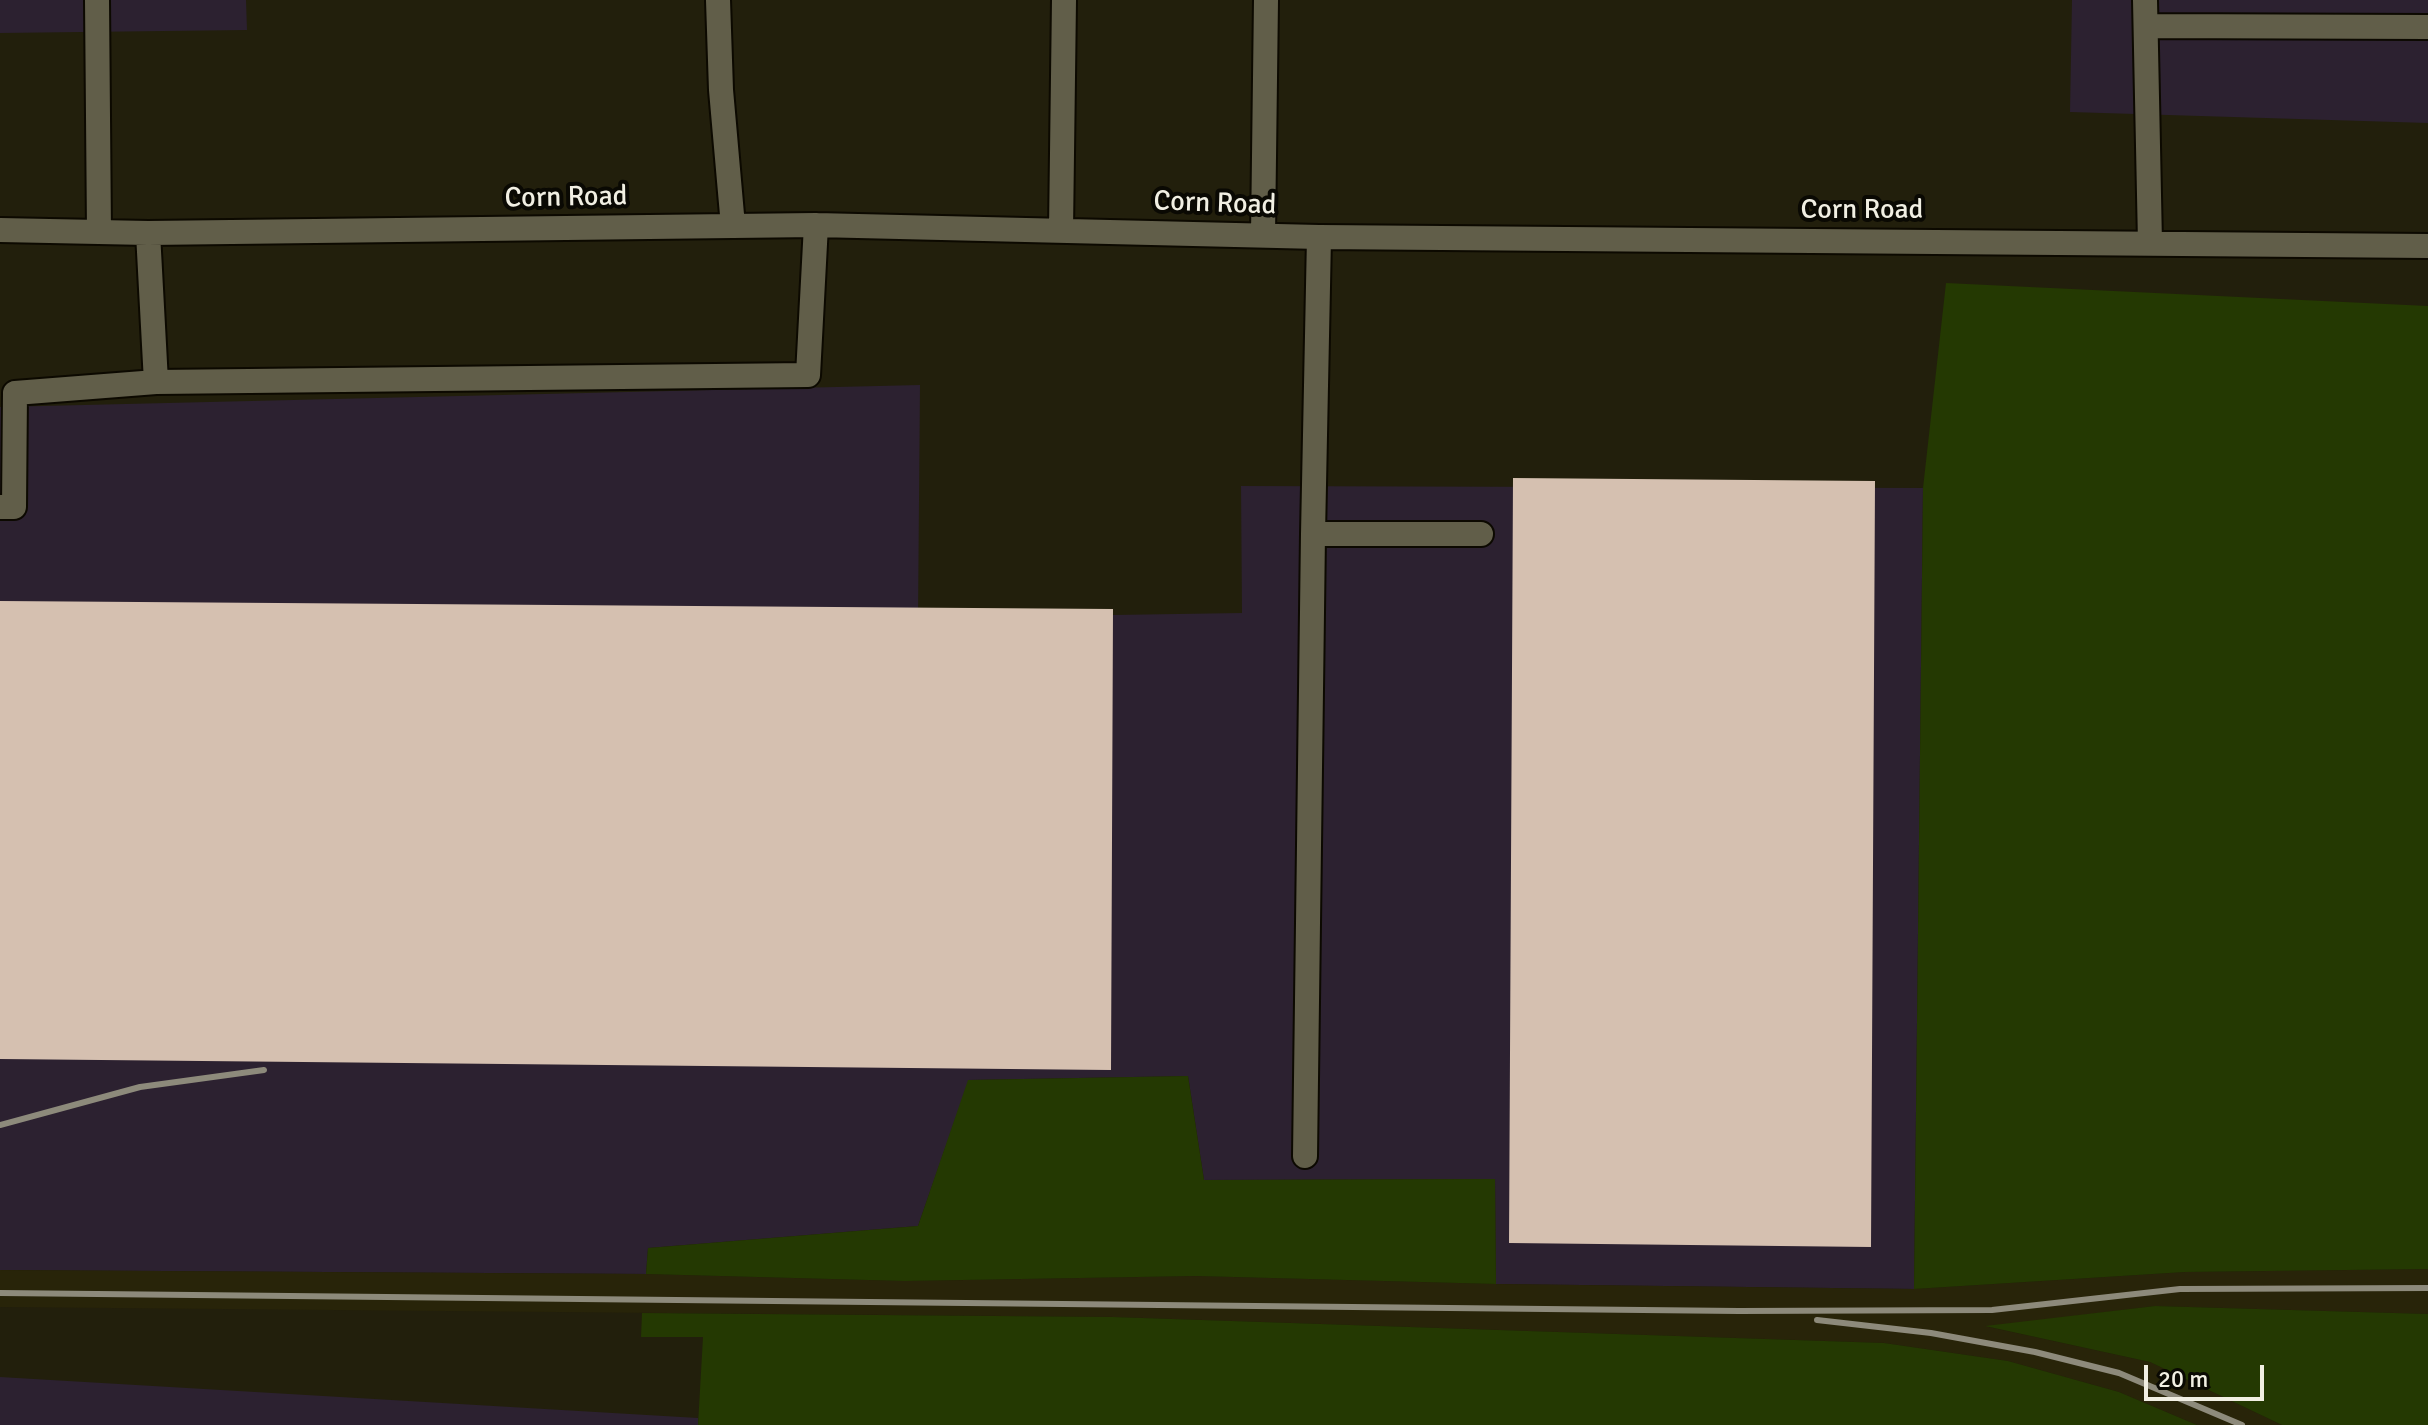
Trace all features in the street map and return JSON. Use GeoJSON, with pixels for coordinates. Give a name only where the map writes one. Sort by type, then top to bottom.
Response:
{"type":"FeatureCollection","features":[{"type":"Feature","properties":{"kind":"street"},"geometry":{"type":"LineString","coordinates":[[97,0],[99,232]]}},
{"type":"Feature","properties":{"kind":"street"},"geometry":{"type":"LineString","coordinates":[[718,0],[721,90],[733,226]]}},
{"type":"Feature","properties":{"kind":"street"},"geometry":{"type":"LineString","coordinates":[[1061,230],[1064,0]]}},
{"type":"Feature","properties":{"kind":"street"},"geometry":{"type":"LineString","coordinates":[[1263,235],[1266,0]]}},
{"type":"Feature","properties":{"kind":"street"},"geometry":{"type":"LineString","coordinates":[[2145,0],[2150,243]]}},
{"type":"Feature","properties":{"kind":"street"},"geometry":{"type":"LineString","coordinates":[[2146,26],[2428,27]]}},
{"type":"Feature","properties":{"kind":"street"},"geometry":{"type":"LineString","coordinates":[[0,507],[14,507],[15,393],[156,382],[808,375],[816,225]]}},
{"type":"Feature","properties":{"kind":"street","name":"Corn Road"},"geometry":{"type":"LineString","coordinates":[[0,230],[148,233],[816,225],[1319,237],[2428,246]]}},
{"type":"Feature","properties":{"kind":"street"},"geometry":{"type":"LineString","coordinates":[[148,233],[156,382]]}},
{"type":"Feature","properties":{"kind":"street"},"geometry":{"type":"LineString","coordinates":[[1305,1156],[1319,237]]}},
{"type":"Feature","properties":{"kind":"street"},"geometry":{"type":"LineString","coordinates":[[1313,534],[1481,534]]}},
{"type":"Feature","properties":{"kind":"shaded area"},"geometry":{"type":"Polygon","coordinates":[[[0,0],[246,0],[247,30],[0,33],[0,0]]]}},
{"type":"Feature","properties":{"kind":"shaded area"},"geometry":{"type":"Polygon","coordinates":[[[2072,0],[2428,0],[2428,123],[2070,112],[2072,0]]]}},
{"type":"Feature","properties":{"kind":"shaded area"},"geometry":{"type":"Polygon","coordinates":[[[920,385],[918,618],[1242,613],[1241,486],[1923,488],[1914,1289],[1496,1284],[1495,1179],[1204,1180],[1188,1076],[969,1080],[918,1226],[648,1248],[646,1274],[0,1270],[0,407],[920,385]]]}},
{"type":"Feature","properties":{"kind":"shaded area"},"geometry":{"type":"Polygon","coordinates":[[[2428,1269],[2428,1314],[2155,1306],[1989,1327],[2150,1362],[2282,1425],[2197,1425],[2119,1392],[2008,1361],[1884,1343],[1113,1317],[0,1307],[0,1270],[646,1274],[905,1281],[1196,1276],[1496,1284],[1914,1289],[2185,1272],[2428,1269]]]}},
{"type":"Feature","properties":{"kind":"shaded area"},"geometry":{"type":"Polygon","coordinates":[[[0,1377],[698,1418],[698,1425],[0,1425],[0,1377]]]}},
{"type":"Feature","properties":{"kind":"green space"},"geometry":{"type":"Polygon","coordinates":[[[1946,283],[2428,306],[2428,1269],[2185,1272],[1914,1289],[1923,488],[1946,283]]]}},
{"type":"Feature","properties":{"kind":"green space"},"geometry":{"type":"Polygon","coordinates":[[[1188,1076],[1204,1180],[1495,1179],[1496,1284],[1196,1276],[905,1281],[646,1274],[648,1248],[918,1226],[968,1080],[1188,1076]]]}},
{"type":"Feature","properties":{"kind":"green space"},"geometry":{"type":"Polygon","coordinates":[[[2155,1306],[2428,1314],[2428,1425],[2282,1425],[2150,1362],[1985,1326],[2155,1306]]]}},
{"type":"Feature","properties":{"kind":"green space"},"geometry":{"type":"Polygon","coordinates":[[[642,1313],[1113,1317],[1884,1343],[2008,1361],[2119,1392],[2197,1425],[698,1425],[703,1337],[641,1337],[642,1313]]]}},
{"type":"Feature","properties":{"kind":"building"},"geometry":{"type":"Polygon","coordinates":[[[1513,478],[1875,481],[1871,1247],[1509,1243],[1513,478]]]}},
{"type":"Feature","properties":{"kind":"building"},"geometry":{"type":"Polygon","coordinates":[[[0,601],[1113,609],[1111,1070],[0,1059],[0,601]]]}},
{"type":"Feature","properties":{"kind":"railway"},"geometry":{"type":"LineString","coordinates":[[0,1125],[140,1087],[264,1070]]}},
{"type":"Feature","properties":{"kind":"railway"},"geometry":{"type":"LineString","coordinates":[[0,1293],[1739,1311],[1992,1310],[2180,1289],[2428,1288]]}},
{"type":"Feature","properties":{"kind":"railway"},"geometry":{"type":"LineString","coordinates":[[1817,1320],[1931,1333],[2035,1352],[2119,1373],[2242,1425]]}}]}
